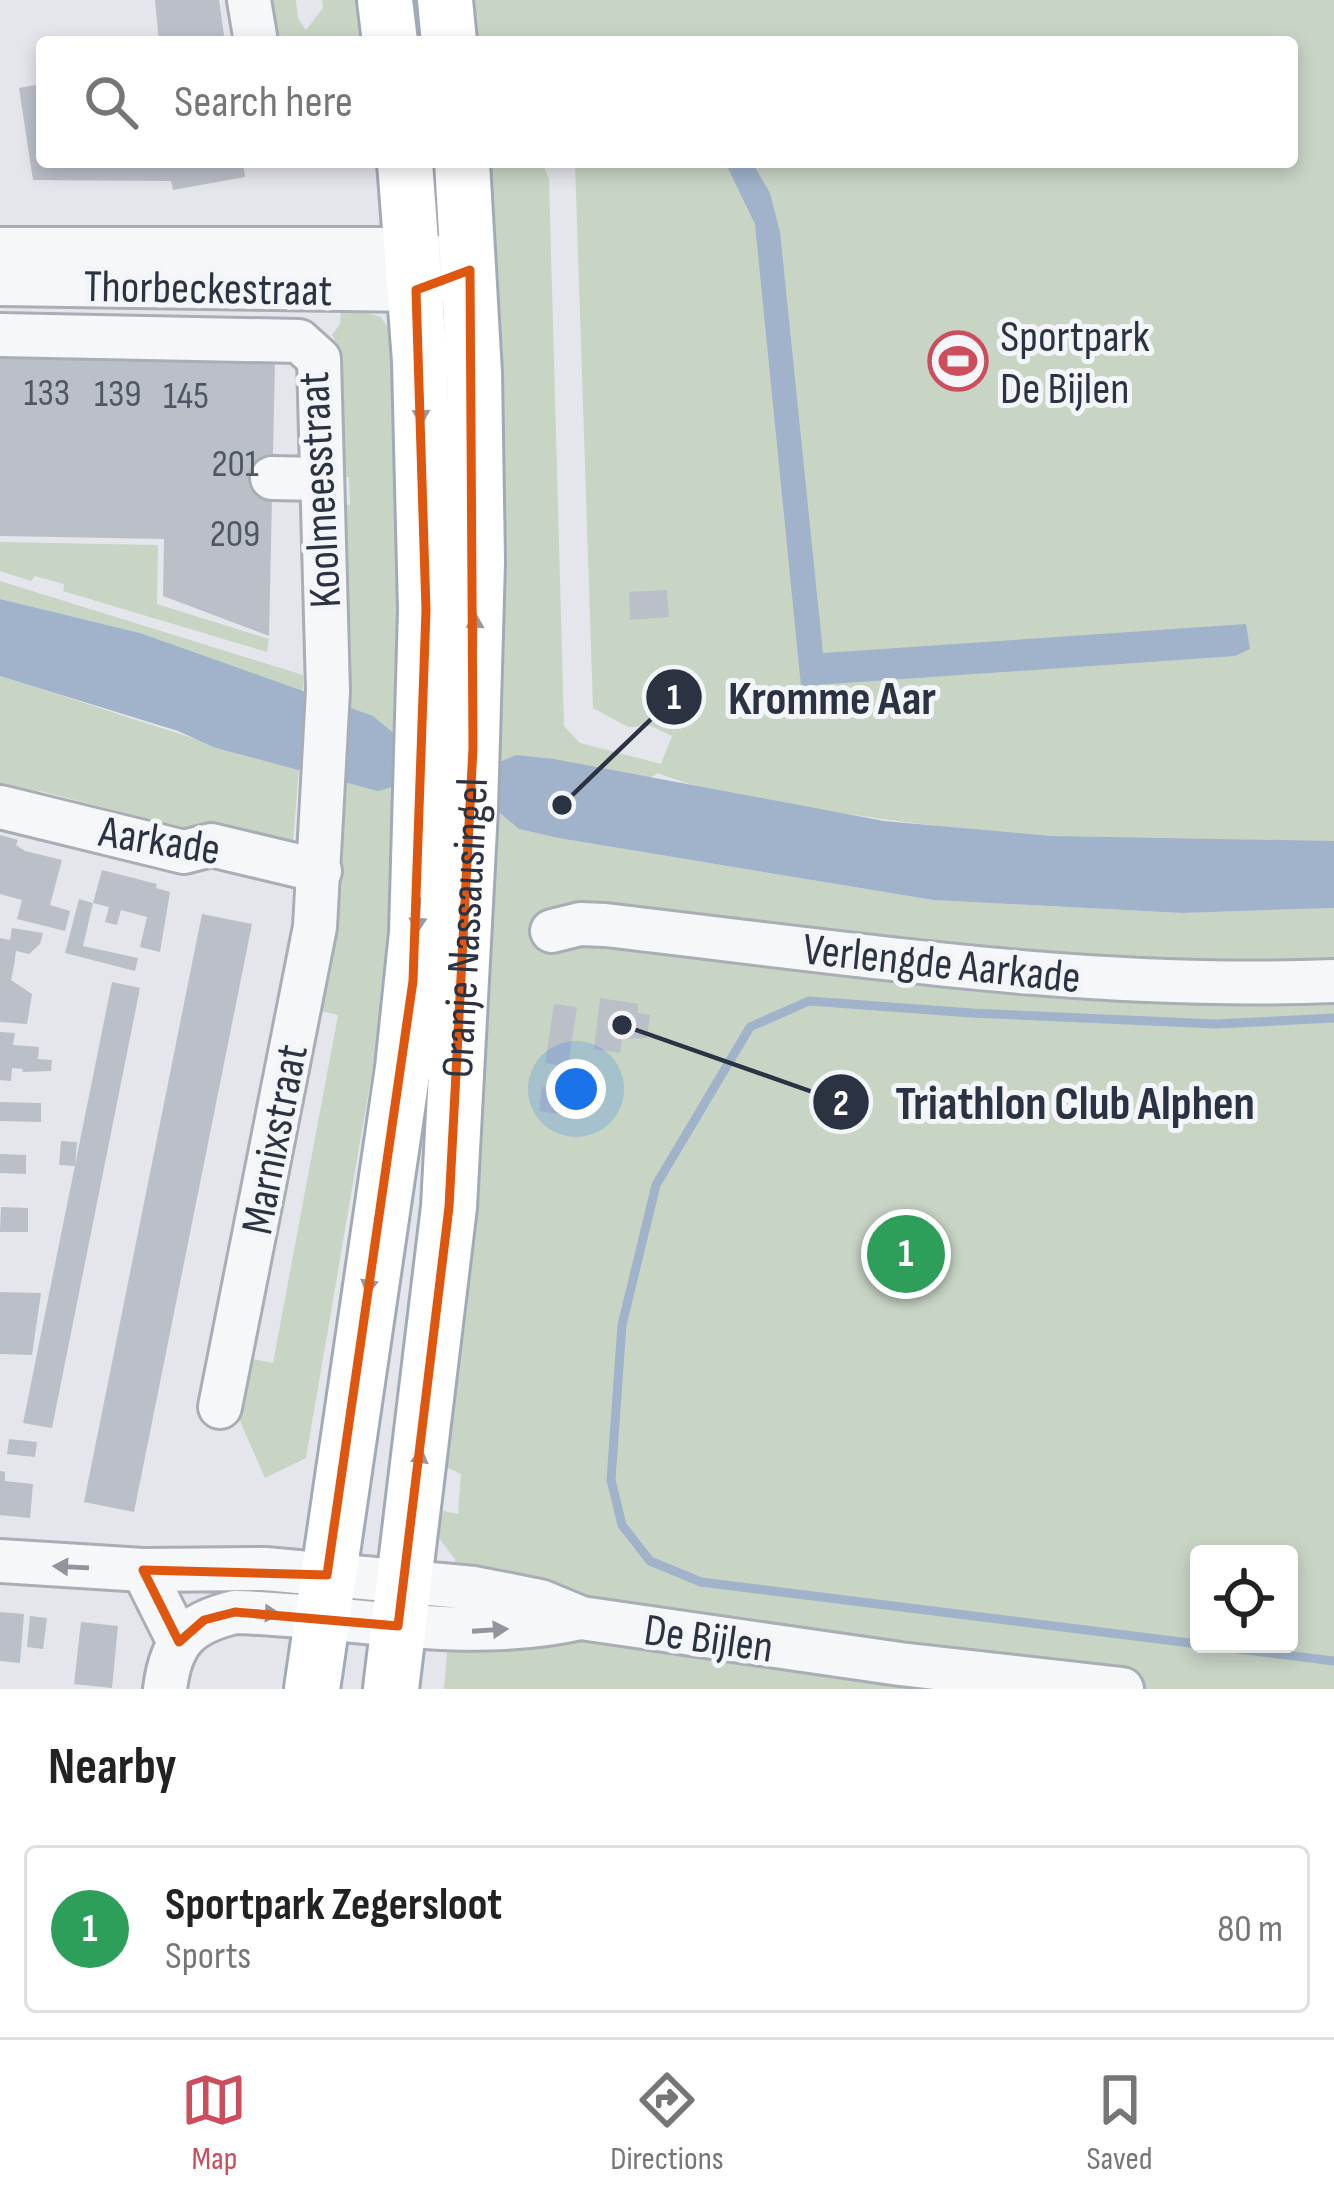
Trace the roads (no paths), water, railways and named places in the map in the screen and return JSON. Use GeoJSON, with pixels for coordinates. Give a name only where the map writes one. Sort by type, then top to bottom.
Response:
{"type":"FeatureCollection","features":[{"type":"Feature","properties":{"kind":"main road"},"geometry":{"type":"LineString","coordinates":[[385,0],[389,36]]}},
{"type":"Feature","properties":{"kind":"main road"},"geometry":{"type":"LineString","coordinates":[[445,0],[448,36]]}},
{"type":"Feature","properties":{"kind":"main road","name":"Oranje Nassausingel"},"geometry":{"type":"LineString","coordinates":[[406,168],[415,270],[426,610],[448,740]]}},
{"type":"Feature","properties":{"kind":"main road","name":"Oranje Nassausingel"},"geometry":{"type":"LineString","coordinates":[[391,1689],[449,1207],[448,740],[477,562],[470,270],[462,168]]}},
{"type":"Feature","properties":{"kind":"main road","name":"Oranje Nassausingel"},"geometry":{"type":"LineString","coordinates":[[312,1689],[446,804]]}},
{"type":"Feature","properties":{"kind":"street"},"geometry":{"type":"LineString","coordinates":[[249,0],[255,36]]}},
{"type":"Feature","properties":{"kind":"street","name":"Thorbeckestraat"},"geometry":{"type":"LineString","coordinates":[[0,249],[415,270]]}},
{"type":"Feature","properties":{"kind":"street"},"geometry":{"type":"LineString","coordinates":[[415,270],[470,270]]}},
{"type":"Feature","properties":{"kind":"street","name":"Thorbeckestraat"},"geometry":{"type":"LineString","coordinates":[[0,284],[415,270]]}},
{"type":"Feature","properties":{"kind":"street","name":"Koolmeesstraat"},"geometry":{"type":"LineString","coordinates":[[0,335],[298,341],[319,359],[328,691],[320,871]]}},
{"type":"Feature","properties":{"kind":"street"},"geometry":{"type":"LineString","coordinates":[[272,478],[320,479]]}},
{"type":"Feature","properties":{"kind":"street","name":"Aarkade"},"geometry":{"type":"LineString","coordinates":[[0,807],[184,852],[211,845],[320,871]]}},
{"type":"Feature","properties":{"kind":"street","name":"Marnixstraat"},"geometry":{"type":"LineString","coordinates":[[220,1407],[315,927],[320,871]]}},
{"type":"Feature","properties":{"kind":"street","name":"Verlengde Aarkade"},"geometry":{"type":"LineString","coordinates":[[552,931],[580,924],[605,925],[901,962],[1152,982],[1334,981]]}},
{"type":"Feature","properties":{"kind":"street"},"geometry":{"type":"LineString","coordinates":[[0,1561],[143,1570],[265,1569],[324,1596]]}},
{"type":"Feature","properties":{"kind":"street"},"geometry":{"type":"LineString","coordinates":[[143,1570],[179,1642]]}},
{"type":"Feature","properties":{"kind":"street"},"geometry":{"type":"LineString","coordinates":[[165,1689],[168,1665],[179,1642],[203,1620],[324,1596],[401,1604]]}},
{"type":"Feature","properties":{"kind":"street","name":"De Bijlen"},"geometry":{"type":"LineString","coordinates":[[401,1604],[469,1632],[535,1628],[581,1618],[898,1676],[1122,1689]]}},
{"type":"Feature","properties":{"kind":"water"},"geometry":{"type":"Polygon","coordinates":[[[728,168],[755,168],[770,193],[780,232],[823,653],[1246,624],[1250,649],[1235,656],[801,686],[755,224],[728,168]]]}},
{"type":"Feature","properties":{"kind":"water"},"geometry":{"type":"Polygon","coordinates":[[[0,599],[140,633],[373,716],[403,741],[493,765],[516,755],[554,759],[884,821],[1052,836],[1334,841],[1334,908],[1182,913],[933,900],[519,829],[489,804],[405,783],[378,791],[216,748],[178,731],[0,676],[0,599]]]}},
{"type":"Feature","properties":{"kind":"waterway"},"geometry":{"type":"LineString","coordinates":[[1334,1018],[1216,1024],[809,1001],[750,1027],[656,1185],[622,1325],[611,1480],[622,1525],[650,1561],[701,1582],[1334,1661]]}},
{"type":"Feature","properties":{"kind":"place","name":"Sportpark De Bijlen"},"geometry":{"type":"Point","coordinates":[958,361]}},
{"type":"Feature","properties":{"kind":"place","name":"Kromme Aar"},"geometry":{"type":"Point","coordinates":[562,805]}},
{"type":"Feature","properties":{"kind":"place","name":"Triathlon Club Alphen"},"geometry":{"type":"Point","coordinates":[622,1025]}},
{"type":"Feature","properties":{"kind":"place","name":"Sportpark Zegersloot"},"geometry":{"type":"Point","coordinates":[906,1254]}}]}
